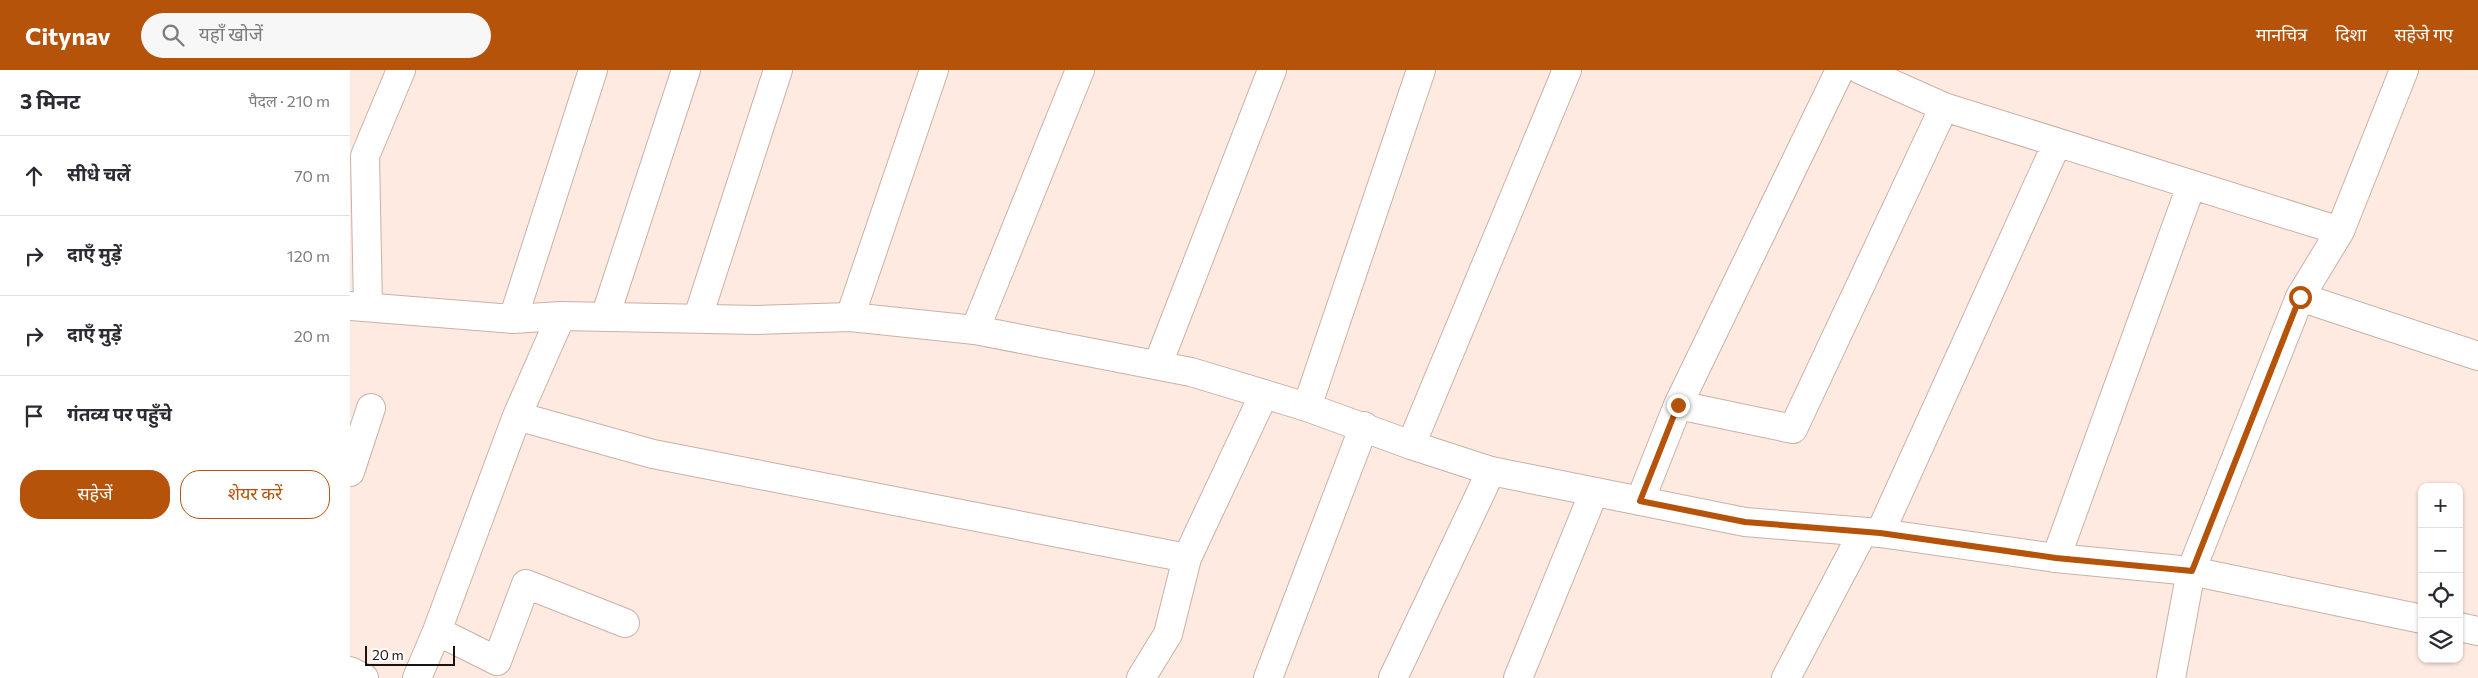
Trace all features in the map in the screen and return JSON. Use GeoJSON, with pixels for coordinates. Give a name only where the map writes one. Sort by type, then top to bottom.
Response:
{"type":"FeatureCollection","features":[{"type":"Feature","properties":{"kind":"street"},"geometry":{"type":"LineString","coordinates":[[401,70],[365,156],[359,307],[512,320],[562,316],[757,320],[850,318],[975,330],[1158,364],[1307,407],[1364,426],[1411,445],[1491,471],[1594,492],[1745,522],[1872,532],[2056,558],[2192,571],[2418,619]]}},
{"type":"Feature","properties":{"kind":"street"},"geometry":{"type":"LineString","coordinates":[[512,320],[593,70]]}},
{"type":"Feature","properties":{"kind":"street"},"geometry":{"type":"LineString","coordinates":[[606,317],[686,70]]}},
{"type":"Feature","properties":{"kind":"street"},"geometry":{"type":"LineString","coordinates":[[698,318],[778,70]]}},
{"type":"Feature","properties":{"kind":"street"},"geometry":{"type":"LineString","coordinates":[[850,318],[934,70]]}},
{"type":"Feature","properties":{"kind":"street"},"geometry":{"type":"LineString","coordinates":[[975,330],[1080,70]]}},
{"type":"Feature","properties":{"kind":"street"},"geometry":{"type":"LineString","coordinates":[[1158,364],[1272,70]]}},
{"type":"Feature","properties":{"kind":"street"},"geometry":{"type":"LineString","coordinates":[[1307,407],[1421,70]]}},
{"type":"Feature","properties":{"kind":"street"},"geometry":{"type":"LineString","coordinates":[[1411,445],[1566,70]]}},
{"type":"Feature","properties":{"kind":"street"},"geometry":{"type":"LineString","coordinates":[[1640,501],[1678,405],[1840,70]]}},
{"type":"Feature","properties":{"kind":"street"},"geometry":{"type":"LineString","coordinates":[[1861,70],[1944,107],[2340,231]]}},
{"type":"Feature","properties":{"kind":"street"},"geometry":{"type":"LineString","coordinates":[[2171,678],[2192,571],[2300,297],[2340,231],[2404,70]]}},
{"type":"Feature","properties":{"kind":"street"},"geometry":{"type":"LineString","coordinates":[[1678,405],[1793,429],[1944,107]]}},
{"type":"Feature","properties":{"kind":"street"},"geometry":{"type":"LineString","coordinates":[[1786,678],[1872,532],[2057,143]]}},
{"type":"Feature","properties":{"kind":"street"},"geometry":{"type":"LineString","coordinates":[[2056,558],[2192,186]]}},
{"type":"Feature","properties":{"kind":"street"},"geometry":{"type":"LineString","coordinates":[[2300,297],[2478,356]]}},
{"type":"Feature","properties":{"kind":"street"},"geometry":{"type":"LineString","coordinates":[[417,678],[437,631],[516,416],[562,316]]}},
{"type":"Feature","properties":{"kind":"street"},"geometry":{"type":"LineString","coordinates":[[1142,678],[1168,634],[1187,558],[1264,394]]}},
{"type":"Feature","properties":{"kind":"street"},"geometry":{"type":"LineString","coordinates":[[350,472],[371,408]]}},
{"type":"Feature","properties":{"kind":"street"},"geometry":{"type":"LineString","coordinates":[[516,416],[653,454],[1187,558]]}},
{"type":"Feature","properties":{"kind":"street"},"geometry":{"type":"LineString","coordinates":[[1268,678],[1364,426]]}},
{"type":"Feature","properties":{"kind":"street"},"geometry":{"type":"LineString","coordinates":[[1392,678],[1491,471]]}},
{"type":"Feature","properties":{"kind":"street"},"geometry":{"type":"LineString","coordinates":[[1518,678],[1594,492]]}},
{"type":"Feature","properties":{"kind":"street"},"geometry":{"type":"LineString","coordinates":[[437,631],[497,661],[526,584],[625,623]]}},
{"type":"Feature","properties":{"kind":"street"},"geometry":{"type":"LineString","coordinates":[[2463,628],[2478,631]]}},
{"type":"Feature","properties":{"kind":"street"},"geometry":{"type":"LineString","coordinates":[[350,671],[364,678]]}},
{"type":"Feature","properties":{"kind":"route"},"geometry":{"type":"LineString","coordinates":[[1678,405],[1640,501],[1745,522],[1880,533],[2056,558],[2192,571],[2300,297]]}}]}
